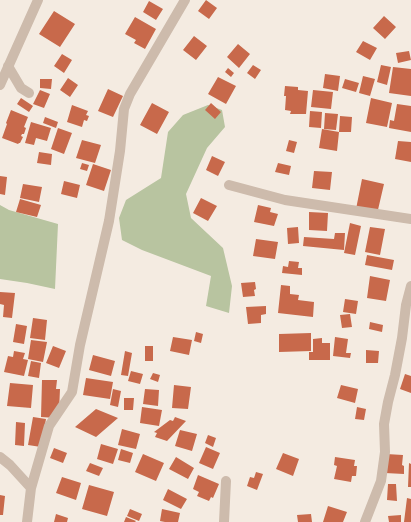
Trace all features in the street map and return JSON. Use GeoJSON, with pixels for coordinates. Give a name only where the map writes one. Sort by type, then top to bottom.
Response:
{"type":"FeatureCollection","features":[{"type":"Feature","properties":{"kind":"street"},"geometry":{"type":"LineString","coordinates":[[0,85],[38,0]]}},
{"type":"Feature","properties":{"kind":"street"},"geometry":{"type":"LineString","coordinates":[[27,522],[31,488],[49,426],[72,392],[80,345],[109,222],[120,151],[124,109],[130,94],[185,0]]}},
{"type":"Feature","properties":{"kind":"street"},"geometry":{"type":"LineString","coordinates":[[8,66],[21,88],[29,93]]}},
{"type":"Feature","properties":{"kind":"street"},"geometry":{"type":"LineString","coordinates":[[229,185],[285,200],[411,219]]}},
{"type":"Feature","properties":{"kind":"street"},"geometry":{"type":"LineString","coordinates":[[365,522],[381,481],[385,452],[384,424],[395,375],[406,305],[411,286]]}},
{"type":"Feature","properties":{"kind":"street"},"geometry":{"type":"LineString","coordinates":[[0,458],[10,466],[31,488]]}},
{"type":"Feature","properties":{"kind":"street"},"geometry":{"type":"LineString","coordinates":[[224,522],[226,481]]}},
{"type":"Feature","properties":{"kind":"green space"},"geometry":{"type":"Polygon","coordinates":[[[208,105],[222,110],[225,127],[207,148],[186,194],[191,218],[223,248],[232,286],[229,313],[206,306],[211,276],[142,250],[122,240],[119,218],[126,200],[161,178],[168,132],[183,115],[208,105]]]}},
{"type":"Feature","properties":{"kind":"green space"},"geometry":{"type":"Polygon","coordinates":[[[0,205],[9,210],[58,224],[55,289],[0,279],[0,205]]]}},
{"type":"Feature","properties":{"kind":"building"},"geometry":{"type":"Polygon","coordinates":[[[206,0],[217,8],[209,19],[198,11],[206,0]]]}},
{"type":"Feature","properties":{"kind":"building"},"geometry":{"type":"Polygon","coordinates":[[[149,1],[163,9],[156,20],[143,12],[149,1]]]}},
{"type":"Feature","properties":{"kind":"building"},"geometry":{"type":"Polygon","coordinates":[[[54,11],[75,24],[60,47],[39,34],[54,11]]]}},
{"type":"Feature","properties":{"kind":"building"},"geometry":{"type":"Polygon","coordinates":[[[384,16],[396,27],[385,39],[373,28],[384,16]]]}},
{"type":"Feature","properties":{"kind":"building"},"geometry":{"type":"Polygon","coordinates":[[[135,17],[156,29],[145,49],[134,43],[136,40],[125,34],[135,17]]]}},
{"type":"Feature","properties":{"kind":"building"},"geometry":{"type":"Polygon","coordinates":[[[194,36],[207,46],[196,60],[183,50],[194,36]]]}},
{"type":"Feature","properties":{"kind":"building"},"geometry":{"type":"Polygon","coordinates":[[[363,41],[377,48],[370,60],[356,52],[363,41]]]}},
{"type":"Feature","properties":{"kind":"building"},"geometry":{"type":"Polygon","coordinates":[[[238,44],[250,54],[239,68],[227,57],[238,44]]]}},
{"type":"Feature","properties":{"kind":"building"},"geometry":{"type":"Polygon","coordinates":[[[409,51],[411,60],[398,63],[396,53],[409,51]]]}},
{"type":"Feature","properties":{"kind":"building"},"geometry":{"type":"Polygon","coordinates":[[[62,54],[72,60],[64,73],[54,66],[62,54]]]}},
{"type":"Feature","properties":{"kind":"building"},"geometry":{"type":"Polygon","coordinates":[[[253,65],[261,70],[255,79],[247,73],[253,65]]]}},
{"type":"Feature","properties":{"kind":"building"},"geometry":{"type":"Polygon","coordinates":[[[381,65],[391,67],[387,85],[377,82],[381,65]]]}},
{"type":"Feature","properties":{"kind":"building"},"geometry":{"type":"Polygon","coordinates":[[[393,67],[411,69],[411,96],[389,93],[393,67]]]}},
{"type":"Feature","properties":{"kind":"building"},"geometry":{"type":"Polygon","coordinates":[[[228,68],[234,73],[231,77],[225,72],[228,68]]]}},
{"type":"Feature","properties":{"kind":"building"},"geometry":{"type":"Polygon","coordinates":[[[325,74],[340,76],[338,91],[323,88],[325,74]]]}},
{"type":"Feature","properties":{"kind":"building"},"geometry":{"type":"Polygon","coordinates":[[[363,76],[375,79],[370,96],[359,93],[363,76]]]}},
{"type":"Feature","properties":{"kind":"building"},"geometry":{"type":"Polygon","coordinates":[[[218,77],[236,86],[226,104],[208,94],[218,77]]]}},
{"type":"Feature","properties":{"kind":"building"},"geometry":{"type":"Polygon","coordinates":[[[68,78],[78,85],[70,97],[60,90],[68,78]]]}},
{"type":"Feature","properties":{"kind":"building"},"geometry":{"type":"Polygon","coordinates":[[[40,79],[52,79],[51,89],[40,88],[40,79]]]}},
{"type":"Feature","properties":{"kind":"building"},"geometry":{"type":"Polygon","coordinates":[[[345,79],[359,83],[356,92],[342,88],[345,79]]]}},
{"type":"Feature","properties":{"kind":"building"},"geometry":{"type":"Polygon","coordinates":[[[285,86],[298,87],[298,90],[308,91],[306,114],[290,114],[291,111],[285,110],[285,86]]]}},
{"type":"Feature","properties":{"kind":"building"},"geometry":{"type":"Polygon","coordinates":[[[108,89],[123,96],[113,117],[98,111],[108,89]]]}},
{"type":"Feature","properties":{"kind":"building"},"geometry":{"type":"Polygon","coordinates":[[[40,90],[50,94],[44,108],[33,104],[40,90]]]}},
{"type":"Feature","properties":{"kind":"building"},"geometry":{"type":"Polygon","coordinates":[[[313,90],[333,92],[331,109],[311,107],[313,90]]]}},
{"type":"Feature","properties":{"kind":"building"},"geometry":{"type":"Polygon","coordinates":[[[21,98],[33,106],[29,112],[17,104],[21,98]]]}},
{"type":"Feature","properties":{"kind":"building"},"geometry":{"type":"Polygon","coordinates":[[[371,98],[392,103],[387,127],[366,123],[371,98]]]}},
{"type":"Feature","properties":{"kind":"building"},"geometry":{"type":"Polygon","coordinates":[[[152,103],[169,112],[157,134],[140,125],[152,103]]]}},
{"type":"Feature","properties":{"kind":"building"},"geometry":{"type":"Polygon","coordinates":[[[211,103],[221,112],[215,119],[205,110],[211,103]]]}},
{"type":"Feature","properties":{"kind":"building"},"geometry":{"type":"Polygon","coordinates":[[[397,104],[411,106],[411,132],[389,128],[390,120],[394,121],[397,104]]]}},
{"type":"Feature","properties":{"kind":"building"},"geometry":{"type":"Polygon","coordinates":[[[72,105],[88,111],[86,115],[89,116],[87,121],[84,120],[82,127],[67,122],[72,105]]]}},
{"type":"Feature","properties":{"kind":"building"},"geometry":{"type":"Polygon","coordinates":[[[11,110],[28,117],[24,127],[26,128],[24,134],[21,136],[23,137],[18,144],[2,138],[11,110]]]}},
{"type":"Feature","properties":{"kind":"building"},"geometry":{"type":"Polygon","coordinates":[[[310,111],[322,112],[321,128],[309,127],[310,111]]]}},
{"type":"Feature","properties":{"kind":"building"},"geometry":{"type":"Polygon","coordinates":[[[325,113],[338,114],[336,130],[324,129],[325,113]]]}},
{"type":"Feature","properties":{"kind":"building"},"geometry":{"type":"Polygon","coordinates":[[[340,116],[352,117],[351,132],[339,132],[340,116]]]}},
{"type":"Feature","properties":{"kind":"building"},"geometry":{"type":"Polygon","coordinates":[[[45,117],[58,122],[56,128],[43,123],[45,117]]]}},
{"type":"Feature","properties":{"kind":"building"},"geometry":{"type":"Polygon","coordinates":[[[31,122],[51,128],[47,141],[36,138],[34,145],[25,143],[31,122]]]}},
{"type":"Feature","properties":{"kind":"building"},"geometry":{"type":"Polygon","coordinates":[[[58,128],[72,133],[64,154],[51,149],[58,128]]]}},
{"type":"Feature","properties":{"kind":"building"},"geometry":{"type":"Polygon","coordinates":[[[322,129],[339,132],[337,151],[319,148],[322,129]]]}},
{"type":"Feature","properties":{"kind":"building"},"geometry":{"type":"Polygon","coordinates":[[[82,140],[101,145],[95,163],[76,158],[82,140]]]}},
{"type":"Feature","properties":{"kind":"building"},"geometry":{"type":"Polygon","coordinates":[[[289,140],[297,142],[294,153],[286,151],[289,140]]]}},
{"type":"Feature","properties":{"kind":"building"},"geometry":{"type":"Polygon","coordinates":[[[398,141],[411,142],[411,162],[395,159],[398,141]]]}},
{"type":"Feature","properties":{"kind":"building"},"geometry":{"type":"Polygon","coordinates":[[[39,152],[52,154],[51,165],[37,163],[39,152]]]}},
{"type":"Feature","properties":{"kind":"building"},"geometry":{"type":"Polygon","coordinates":[[[212,156],[225,162],[218,176],[206,170],[212,156]]]}},
{"type":"Feature","properties":{"kind":"building"},"geometry":{"type":"Polygon","coordinates":[[[82,163],[89,165],[87,171],[80,169],[82,163]]]}},
{"type":"Feature","properties":{"kind":"building"},"geometry":{"type":"Polygon","coordinates":[[[278,163],[291,166],[289,175],[275,172],[278,163]]]}},
{"type":"Feature","properties":{"kind":"building"},"geometry":{"type":"Polygon","coordinates":[[[93,164],[111,170],[104,191],[86,185],[93,164]]]}},
{"type":"Feature","properties":{"kind":"building"},"geometry":{"type":"Polygon","coordinates":[[[314,171],[332,172],[330,190],[312,188],[314,171]]]}},
{"type":"Feature","properties":{"kind":"building"},"geometry":{"type":"Polygon","coordinates":[[[0,176],[7,177],[5,195],[0,194],[0,176]]]}},
{"type":"Feature","properties":{"kind":"building"},"geometry":{"type":"Polygon","coordinates":[[[362,179],[384,184],[377,214],[356,209],[362,179]]]}},
{"type":"Feature","properties":{"kind":"building"},"geometry":{"type":"Polygon","coordinates":[[[64,181],[80,185],[77,198],[61,194],[64,181]]]}},
{"type":"Feature","properties":{"kind":"building"},"geometry":{"type":"Polygon","coordinates":[[[23,184],[42,187],[39,202],[20,198],[23,184]]]}},
{"type":"Feature","properties":{"kind":"building"},"geometry":{"type":"Polygon","coordinates":[[[201,198],[217,206],[208,221],[193,213],[201,198]]]}},
{"type":"Feature","properties":{"kind":"building"},"geometry":{"type":"Polygon","coordinates":[[[20,199],[41,205],[37,217],[16,212],[20,199]]]}},
{"type":"Feature","properties":{"kind":"building"},"geometry":{"type":"Polygon","coordinates":[[[258,205],[271,208],[270,212],[278,214],[274,226],[254,222],[258,205]]]}},
{"type":"Feature","properties":{"kind":"building"},"geometry":{"type":"Polygon","coordinates":[[[309,212],[328,213],[327,231],[309,230],[309,212]]]}},
{"type":"Feature","properties":{"kind":"building"},"geometry":{"type":"Polygon","coordinates":[[[350,223],[361,226],[355,255],[344,253],[350,223]]]}},
{"type":"Feature","properties":{"kind":"building"},"geometry":{"type":"Polygon","coordinates":[[[298,227],[299,243],[288,244],[287,228],[298,227]]]}},
{"type":"Feature","properties":{"kind":"building"},"geometry":{"type":"Polygon","coordinates":[[[370,227],[385,229],[380,255],[365,252],[370,227]]]}},
{"type":"Feature","properties":{"kind":"building"},"geometry":{"type":"Polygon","coordinates":[[[335,233],[345,233],[344,250],[303,246],[304,237],[334,239],[335,233]]]}},
{"type":"Feature","properties":{"kind":"building"},"geometry":{"type":"Polygon","coordinates":[[[256,239],[278,242],[275,259],[253,256],[256,239]]]}},
{"type":"Feature","properties":{"kind":"building"},"geometry":{"type":"Polygon","coordinates":[[[367,255],[394,260],[392,270],[365,265],[367,255]]]}},
{"type":"Feature","properties":{"kind":"building"},"geometry":{"type":"Polygon","coordinates":[[[289,261],[299,262],[298,268],[302,268],[302,275],[282,273],[283,266],[288,267],[289,261]]]}},
{"type":"Feature","properties":{"kind":"building"},"geometry":{"type":"Polygon","coordinates":[[[370,276],[390,280],[386,301],[367,298],[370,276]]]}},
{"type":"Feature","properties":{"kind":"building"},"geometry":{"type":"Polygon","coordinates":[[[255,282],[255,296],[243,297],[241,283],[255,282]]]}},
{"type":"Feature","properties":{"kind":"building"},"geometry":{"type":"Polygon","coordinates":[[[281,285],[290,286],[290,294],[299,295],[298,300],[314,302],[313,317],[278,313],[281,285]]]}},
{"type":"Feature","properties":{"kind":"building"},"geometry":{"type":"Polygon","coordinates":[[[0,292],[15,293],[12,318],[3,317],[4,305],[0,304],[0,292]]]}},
{"type":"Feature","properties":{"kind":"building"},"geometry":{"type":"Polygon","coordinates":[[[345,299],[358,301],[356,314],[343,312],[345,299]]]}},
{"type":"Feature","properties":{"kind":"building"},"geometry":{"type":"Polygon","coordinates":[[[266,306],[266,314],[261,315],[261,323],[248,324],[246,307],[266,306]]]}},
{"type":"Feature","properties":{"kind":"building"},"geometry":{"type":"Polygon","coordinates":[[[350,314],[352,327],[342,328],[340,315],[350,314]]]}},
{"type":"Feature","properties":{"kind":"building"},"geometry":{"type":"Polygon","coordinates":[[[33,318],[47,320],[45,340],[30,338],[33,318]]]}},
{"type":"Feature","properties":{"kind":"building"},"geometry":{"type":"Polygon","coordinates":[[[370,322],[383,325],[382,332],[369,329],[370,322]]]}},
{"type":"Feature","properties":{"kind":"building"},"geometry":{"type":"Polygon","coordinates":[[[16,324],[27,326],[24,344],[13,342],[16,324]]]}},
{"type":"Feature","properties":{"kind":"building"},"geometry":{"type":"Polygon","coordinates":[[[196,332],[203,334],[201,343],[194,341],[196,332]]]}},
{"type":"Feature","properties":{"kind":"building"},"geometry":{"type":"Polygon","coordinates":[[[311,333],[311,351],[279,352],[279,334],[311,333]]]}},
{"type":"Feature","properties":{"kind":"building"},"geometry":{"type":"Polygon","coordinates":[[[173,337],[192,340],[189,355],[170,351],[173,337]]]}},
{"type":"Feature","properties":{"kind":"building"},"geometry":{"type":"Polygon","coordinates":[[[335,337],[348,339],[346,353],[351,353],[350,358],[333,356],[335,337]]]}},
{"type":"Feature","properties":{"kind":"building"},"geometry":{"type":"Polygon","coordinates":[[[322,338],[322,343],[330,343],[330,360],[309,360],[309,352],[313,352],[313,339],[322,338]]]}},
{"type":"Feature","properties":{"kind":"building"},"geometry":{"type":"Polygon","coordinates":[[[31,340],[47,342],[43,362],[28,359],[31,340]]]}},
{"type":"Feature","properties":{"kind":"building"},"geometry":{"type":"Polygon","coordinates":[[[53,346],[66,351],[59,368],[46,363],[53,346]]]}},
{"type":"Feature","properties":{"kind":"building"},"geometry":{"type":"Polygon","coordinates":[[[145,346],[153,346],[153,361],[145,361],[145,346]]]}},
{"type":"Feature","properties":{"kind":"building"},"geometry":{"type":"Polygon","coordinates":[[[366,350],[379,351],[378,363],[366,363],[366,350]]]}},
{"type":"Feature","properties":{"kind":"building"},"geometry":{"type":"Polygon","coordinates":[[[14,351],[25,353],[23,359],[28,360],[24,376],[4,372],[8,356],[13,357],[14,351]]]}},
{"type":"Feature","properties":{"kind":"building"},"geometry":{"type":"Polygon","coordinates":[[[125,351],[132,353],[128,376],[121,375],[125,351]]]}},
{"type":"Feature","properties":{"kind":"building"},"geometry":{"type":"Polygon","coordinates":[[[93,355],[115,361],[111,376],[89,370],[93,355]]]}},
{"type":"Feature","properties":{"kind":"building"},"geometry":{"type":"Polygon","coordinates":[[[31,361],[41,363],[39,378],[28,376],[31,361]]]}},
{"type":"Feature","properties":{"kind":"building"},"geometry":{"type":"Polygon","coordinates":[[[131,371],[143,374],[140,384],[128,381],[131,371]]]}},
{"type":"Feature","properties":{"kind":"building"},"geometry":{"type":"Polygon","coordinates":[[[153,373],[160,375],[158,382],[150,379],[153,373]]]}},
{"type":"Feature","properties":{"kind":"building"},"geometry":{"type":"Polygon","coordinates":[[[405,374],[411,376],[411,393],[400,389],[405,374]]]}},
{"type":"Feature","properties":{"kind":"building"},"geometry":{"type":"Polygon","coordinates":[[[86,378],[113,382],[110,399],[83,395],[86,378]]]}},
{"type":"Feature","properties":{"kind":"building"},"geometry":{"type":"Polygon","coordinates":[[[42,380],[57,380],[56,389],[60,389],[59,411],[56,418],[41,417],[42,380]]]}},
{"type":"Feature","properties":{"kind":"building"},"geometry":{"type":"Polygon","coordinates":[[[10,383],[33,385],[31,408],[7,406],[10,383]]]}},
{"type":"Feature","properties":{"kind":"building"},"geometry":{"type":"Polygon","coordinates":[[[174,385],[191,387],[188,409],[172,408],[174,385]]]}},
{"type":"Feature","properties":{"kind":"building"},"geometry":{"type":"Polygon","coordinates":[[[341,385],[358,389],[355,403],[337,398],[341,385]]]}},
{"type":"Feature","properties":{"kind":"building"},"geometry":{"type":"Polygon","coordinates":[[[113,389],[121,391],[118,407],[110,405],[113,389]]]}},
{"type":"Feature","properties":{"kind":"building"},"geometry":{"type":"Polygon","coordinates":[[[145,389],[159,390],[158,406],[143,404],[145,389]]]}},
{"type":"Feature","properties":{"kind":"building"},"geometry":{"type":"Polygon","coordinates":[[[124,398],[134,398],[133,410],[124,410],[124,398]]]}},
{"type":"Feature","properties":{"kind":"building"},"geometry":{"type":"Polygon","coordinates":[[[142,407],[162,410],[159,426],[140,423],[142,407]]]}},
{"type":"Feature","properties":{"kind":"building"},"geometry":{"type":"Polygon","coordinates":[[[357,407],[366,409],[364,420],[355,419],[357,407]]]}},
{"type":"Feature","properties":{"kind":"building"},"geometry":{"type":"Polygon","coordinates":[[[96,409],[118,418],[96,437],[75,427],[96,409]]]}},
{"type":"Feature","properties":{"kind":"building"},"geometry":{"type":"Polygon","coordinates":[[[33,417],[46,419],[41,447],[28,445],[33,417]]]}},
{"type":"Feature","properties":{"kind":"building"},"geometry":{"type":"Polygon","coordinates":[[[175,417],[186,421],[167,441],[155,437],[157,433],[154,432],[170,420],[173,421],[175,417]]]}},
{"type":"Feature","properties":{"kind":"building"},"geometry":{"type":"Polygon","coordinates":[[[16,422],[25,423],[24,446],[15,445],[16,422]]]}},
{"type":"Feature","properties":{"kind":"building"},"geometry":{"type":"Polygon","coordinates":[[[122,429],[140,434],[136,449],[118,445],[122,429]]]}},
{"type":"Feature","properties":{"kind":"building"},"geometry":{"type":"Polygon","coordinates":[[[180,430],[197,434],[192,451],[175,446],[180,430]]]}},
{"type":"Feature","properties":{"kind":"building"},"geometry":{"type":"Polygon","coordinates":[[[208,435],[216,438],[213,447],[205,443],[208,435]]]}},
{"type":"Feature","properties":{"kind":"building"},"geometry":{"type":"Polygon","coordinates":[[[101,444],[118,449],[113,464],[97,459],[101,444]]]}},
{"type":"Feature","properties":{"kind":"building"},"geometry":{"type":"Polygon","coordinates":[[[206,447],[220,453],[213,469],[199,463],[206,447]]]}},
{"type":"Feature","properties":{"kind":"building"},"geometry":{"type":"Polygon","coordinates":[[[54,448],[67,453],[63,463],[50,458],[54,448]]]}},
{"type":"Feature","properties":{"kind":"building"},"geometry":{"type":"Polygon","coordinates":[[[121,449],[133,453],[130,463],[118,460],[121,449]]]}},
{"type":"Feature","properties":{"kind":"building"},"geometry":{"type":"Polygon","coordinates":[[[283,453],[299,459],[293,476],[276,469],[283,453]]]}},
{"type":"Feature","properties":{"kind":"building"},"geometry":{"type":"Polygon","coordinates":[[[143,454],[164,463],[156,481],[135,472],[143,454]]]}},
{"type":"Feature","properties":{"kind":"building"},"geometry":{"type":"Polygon","coordinates":[[[386,454],[403,455],[402,465],[404,466],[404,474],[385,473],[386,454]]]}},
{"type":"Feature","properties":{"kind":"building"},"geometry":{"type":"Polygon","coordinates":[[[176,457],[194,468],[188,479],[169,469],[176,457]]]}},
{"type":"Feature","properties":{"kind":"building"},"geometry":{"type":"Polygon","coordinates":[[[335,457],[355,460],[354,466],[357,466],[356,476],[352,476],[351,482],[334,479],[337,466],[334,465],[335,457]]]}},
{"type":"Feature","properties":{"kind":"building"},"geometry":{"type":"Polygon","coordinates":[[[90,463],[103,468],[99,476],[86,471],[90,463]]]}},
{"type":"Feature","properties":{"kind":"building"},"geometry":{"type":"Polygon","coordinates":[[[409,463],[411,464],[411,487],[408,487],[409,463]]]}},
{"type":"Feature","properties":{"kind":"building"},"geometry":{"type":"Polygon","coordinates":[[[256,472],[263,474],[257,490],[247,486],[250,477],[254,478],[256,472]]]}},
{"type":"Feature","properties":{"kind":"building"},"geometry":{"type":"Polygon","coordinates":[[[198,475],[219,484],[213,498],[211,497],[209,501],[197,496],[199,492],[193,489],[198,475]]]}},
{"type":"Feature","properties":{"kind":"building"},"geometry":{"type":"Polygon","coordinates":[[[62,477],[81,483],[76,500],[56,493],[62,477]]]}},
{"type":"Feature","properties":{"kind":"building"},"geometry":{"type":"Polygon","coordinates":[[[388,484],[396,484],[397,501],[387,500],[388,484]]]}},
{"type":"Feature","properties":{"kind":"building"},"geometry":{"type":"Polygon","coordinates":[[[89,485],[114,492],[107,516],[82,509],[89,485]]]}},
{"type":"Feature","properties":{"kind":"building"},"geometry":{"type":"Polygon","coordinates":[[[168,489],[187,499],[181,509],[163,500],[168,489]]]}},
{"type":"Feature","properties":{"kind":"building"},"geometry":{"type":"Polygon","coordinates":[[[0,495],[5,496],[3,515],[0,515],[0,495]]]}},
{"type":"Feature","properties":{"kind":"building"},"geometry":{"type":"Polygon","coordinates":[[[407,498],[411,499],[411,522],[404,522],[407,498]]]}},
{"type":"Feature","properties":{"kind":"building"},"geometry":{"type":"Polygon","coordinates":[[[328,506],[347,512],[343,522],[323,522],[328,506]]]}},
{"type":"Feature","properties":{"kind":"building"},"geometry":{"type":"Polygon","coordinates":[[[130,509],[142,514],[139,521],[127,516],[130,509]]]}},
{"type":"Feature","properties":{"kind":"building"},"geometry":{"type":"Polygon","coordinates":[[[162,509],[180,513],[178,522],[160,521],[162,509]]]}},
{"type":"Feature","properties":{"kind":"building"},"geometry":{"type":"Polygon","coordinates":[[[56,514],[68,518],[67,522],[54,522],[56,514]]]}},
{"type":"Feature","properties":{"kind":"building"},"geometry":{"type":"Polygon","coordinates":[[[311,514],[312,522],[298,522],[297,515],[311,514]]]}},
{"type":"Feature","properties":{"kind":"building"},"geometry":{"type":"Polygon","coordinates":[[[401,515],[401,522],[389,522],[388,516],[401,515]]]}},
{"type":"Feature","properties":{"kind":"building"},"geometry":{"type":"Polygon","coordinates":[[[126,517],[136,521],[124,522],[126,517]]]}}]}
